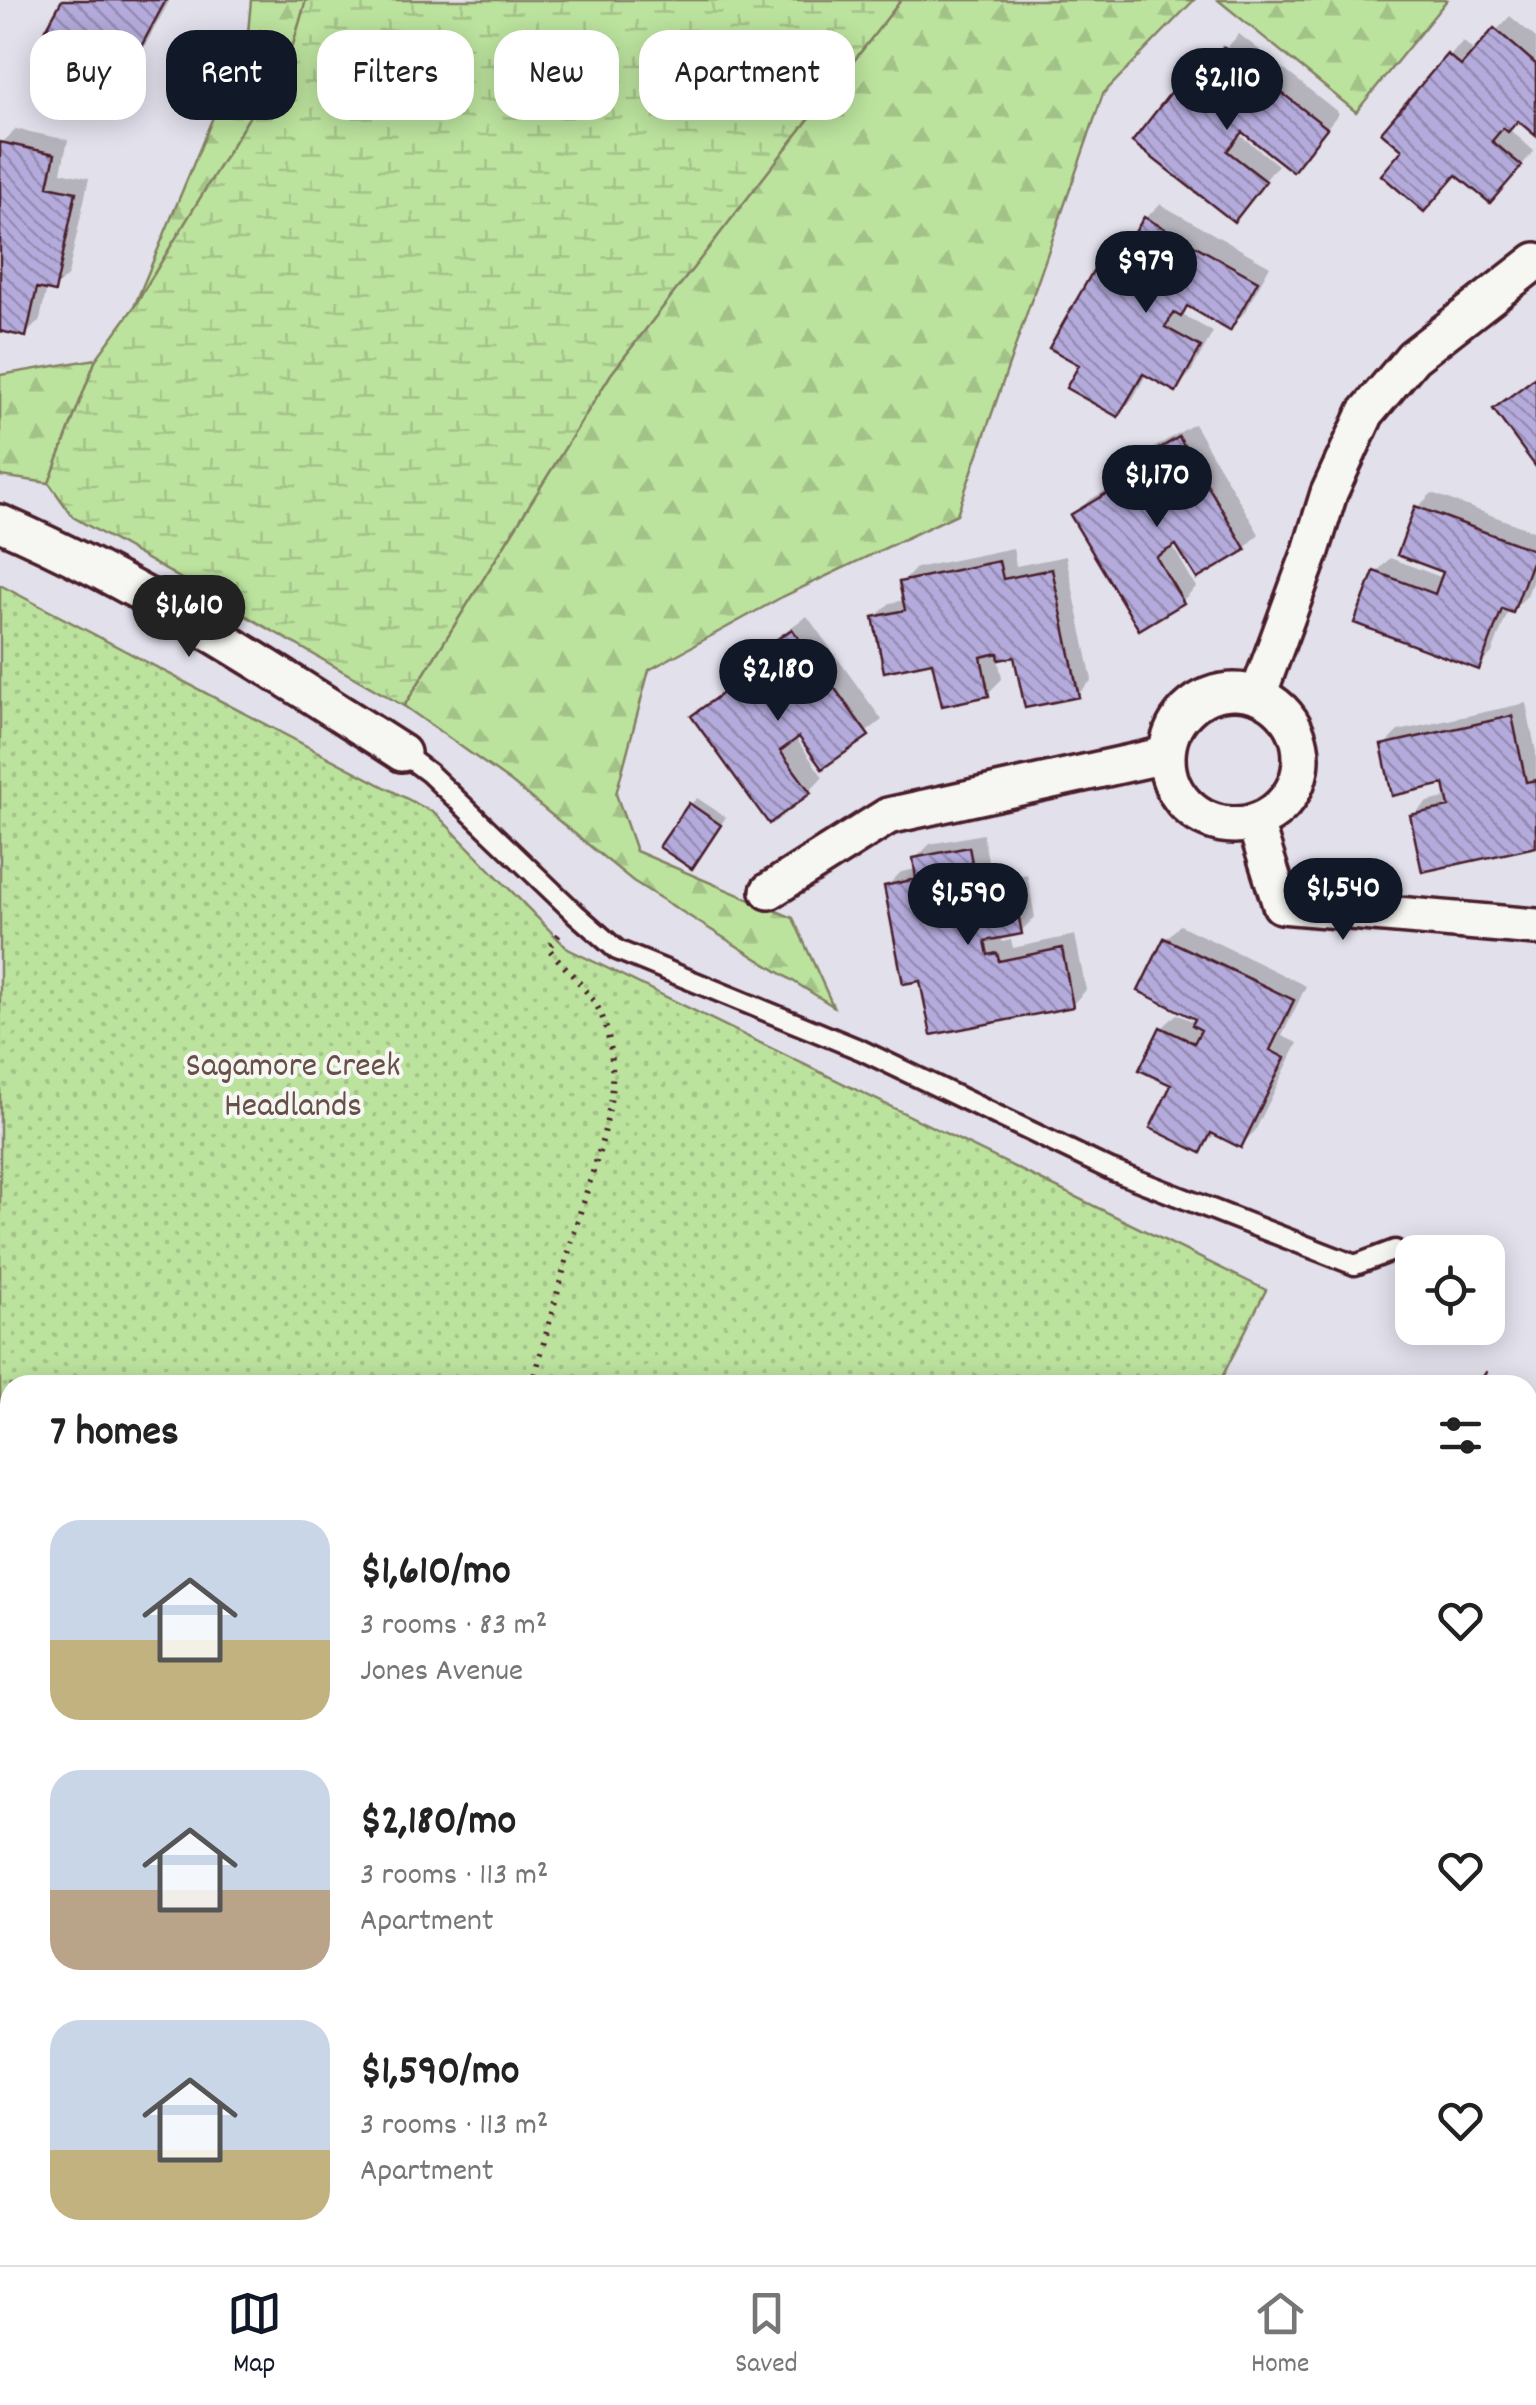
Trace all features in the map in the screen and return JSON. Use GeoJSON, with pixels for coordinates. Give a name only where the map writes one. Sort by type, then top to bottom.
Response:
{"type":"FeatureCollection","features":[{"type":"Feature","properties":{"kind":"street"},"geometry":{"type":"LineString","coordinates":[[1258,695],[1329,492],[1366,413],[1413,357],[1536,261]]}},
{"type":"Feature","properties":{"kind":"street"},"geometry":{"type":"LineString","coordinates":[[0,523],[171,612],[402,753]]}},
{"type":"Feature","properties":{"kind":"street"},"geometry":{"type":"LineString","coordinates":[[1232,690],[1258,695],[1281,708],[1296,730],[1302,756],[1297,784],[1280,808],[1255,822],[1226,826],[1199,816],[1181,800],[1170,779],[1166,755],[1172,732],[1184,712],[1206,697],[1232,690]]}},
{"type":"Feature","properties":{"kind":"street"},"geometry":{"type":"LineString","coordinates":[[768,891],[888,816],[1166,755]]}},
{"type":"Feature","properties":{"kind":"street"},"geometry":{"type":"LineString","coordinates":[[1255,822],[1281,905],[1536,927]]}},
{"type":"Feature","properties":{"kind":"lane"},"geometry":{"type":"LineString","coordinates":[[402,753],[429,773],[617,950],[861,1050],[1112,1170],[1355,1265],[1394,1250]]}},
{"type":"Feature","properties":{"kind":"path"},"geometry":{"type":"LineString","coordinates":[[535,1375],[576,1226],[600,1159],[610,1106],[611,1053],[600,1011],[548,948],[576,914]]}},
{"type":"Feature","properties":{"kind":"green space"},"geometry":{"type":"Polygon","coordinates":[[[251,0],[306,0],[297,31],[248,30],[251,0]]]}},
{"type":"Feature","properties":{"kind":"green space"},"geometry":{"type":"Polygon","coordinates":[[[306,0],[901,0],[855,59],[855,30],[639,30],[639,120],[808,120],[611,374],[404,706],[73,517],[49,483],[96,359],[134,307],[247,120],[297,120],[297,31],[306,0]]]}},
{"type":"Feature","properties":{"kind":"green space"},"geometry":{"type":"Polygon","coordinates":[[[901,0],[1194,0],[1103,94],[957,514],[782,597],[649,670],[616,794],[636,851],[793,918],[833,1006],[633,881],[511,782],[404,706],[611,374],[808,120],[855,120],[855,59],[901,0]]]}},
{"type":"Feature","properties":{"kind":"green space"},"geometry":{"type":"Polygon","coordinates":[[[1218,0],[1447,0],[1356,112],[1218,0]]]}},
{"type":"Feature","properties":{"kind":"green space"},"geometry":{"type":"Polygon","coordinates":[[[212,120],[247,120],[134,307],[212,120]]]}},
{"type":"Feature","properties":{"kind":"green space"},"geometry":{"type":"Polygon","coordinates":[[[96,359],[49,483],[0,476],[0,375],[96,359]]]}},
{"type":"Feature","properties":{"kind":"green space","name":"Sagamore Creek Headlands"},"geometry":{"type":"Polygon","coordinates":[[[0,585],[436,814],[568,949],[1266,1290],[1223,1375],[0,1375],[0,585]]]}},
{"type":"Feature","properties":{"kind":"building"},"geometry":{"type":"Polygon","coordinates":[[[62,0],[166,0],[146,37],[146,30],[46,30],[62,0]]]}},
{"type":"Feature","properties":{"kind":"building"},"geometry":{"type":"Polygon","coordinates":[[[1494,28],[1536,64],[1536,136],[1518,121],[1508,132],[1503,128],[1492,141],[1522,166],[1490,203],[1456,175],[1424,212],[1381,175],[1402,150],[1381,132],[1447,54],[1461,66],[1494,28]]]}},
{"type":"Feature","properties":{"kind":"building"},"geometry":{"type":"Polygon","coordinates":[[[1223,47],[1327,128],[1293,172],[1242,132],[1227,151],[1266,181],[1234,222],[1132,142],[1172,91],[1182,98],[1223,47]]]}},
{"type":"Feature","properties":{"kind":"building"},"geometry":{"type":"Polygon","coordinates":[[[0,142],[55,154],[48,186],[76,192],[55,292],[37,288],[26,337],[0,331],[0,142]]]}},
{"type":"Feature","properties":{"kind":"building"},"geometry":{"type":"Polygon","coordinates":[[[1144,217],[1258,281],[1230,331],[1187,306],[1181,317],[1174,313],[1165,327],[1201,347],[1176,392],[1143,374],[1118,417],[1066,388],[1079,365],[1049,348],[1093,271],[1107,280],[1144,217]]]}},
{"type":"Feature","properties":{"kind":"building"},"geometry":{"type":"Polygon","coordinates":[[[1536,377],[1536,467],[1493,409],[1536,377]]]}},
{"type":"Feature","properties":{"kind":"building"},"geometry":{"type":"Polygon","coordinates":[[[1179,437],[1246,550],[1197,579],[1176,545],[1156,557],[1184,603],[1139,630],[1070,515],[1129,480],[1123,470],[1179,437]]]}},
{"type":"Feature","properties":{"kind":"building"},"geometry":{"type":"Polygon","coordinates":[[[1415,506],[1536,551],[1513,613],[1502,609],[1479,670],[1354,623],[1374,571],[1435,594],[1443,572],[1397,555],[1415,506]]]}},
{"type":"Feature","properties":{"kind":"building"},"geometry":{"type":"Polygon","coordinates":[[[999,561],[1003,579],[1052,569],[1079,697],[1025,708],[1014,657],[999,660],[998,653],[981,657],[989,696],[942,706],[932,662],[884,672],[873,617],[905,610],[899,582],[999,561]]]}},
{"type":"Feature","properties":{"kind":"building"},"geometry":{"type":"Polygon","coordinates":[[[792,629],[869,736],[822,769],[799,737],[780,751],[811,793],[769,824],[691,716],[746,676],[739,666],[792,629]]]}},
{"type":"Feature","properties":{"kind":"building"},"geometry":{"type":"Polygon","coordinates":[[[1512,716],[1526,782],[1536,780],[1536,847],[1422,872],[1410,815],[1449,807],[1444,784],[1392,796],[1381,745],[1512,716]]]}},
{"type":"Feature","properties":{"kind":"building"},"geometry":{"type":"Polygon","coordinates":[[[689,803],[721,825],[692,869],[659,847],[689,803]]]}},
{"type":"Feature","properties":{"kind":"building"},"geometry":{"type":"Polygon","coordinates":[[[969,847],[978,894],[1013,887],[1022,934],[985,941],[988,955],[997,953],[999,961],[1062,948],[1073,1007],[931,1035],[920,981],[903,984],[884,886],[916,879],[913,858],[969,847]]]}},
{"type":"Feature","properties":{"kind":"building"},"geometry":{"type":"Polygon","coordinates":[[[1164,938],[1294,1000],[1270,1050],[1285,1058],[1241,1148],[1211,1133],[1201,1153],[1150,1128],[1171,1085],[1139,1070],[1160,1027],[1194,1043],[1201,1030],[1192,1025],[1195,1019],[1138,991],[1164,938]]]}}]}
